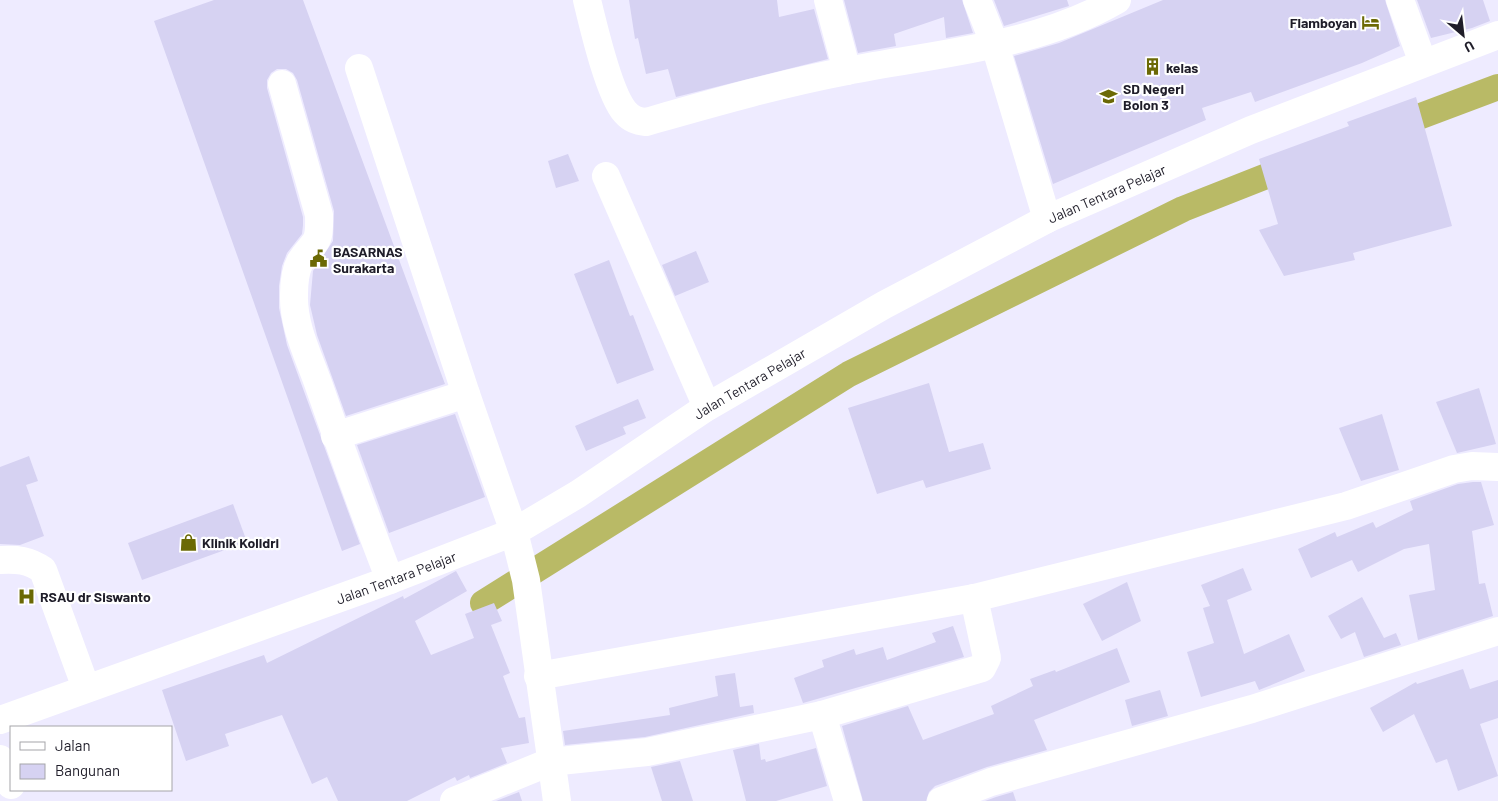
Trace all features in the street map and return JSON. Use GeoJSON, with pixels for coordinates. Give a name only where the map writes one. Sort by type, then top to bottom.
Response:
{"type":"FeatureCollection","features":[{"type":"Feature","properties":{"kind":"street"},"geometry":{"type":"LineString","coordinates":[[587,0],[615,97],[623,110],[638,121],[646,122],[772,87],[847,71],[994,45],[1064,24],[1117,0]]}},
{"type":"Feature","properties":{"kind":"street"},"geometry":{"type":"LineString","coordinates":[[828,0],[847,71]]}},
{"type":"Feature","properties":{"kind":"street"},"geometry":{"type":"LineString","coordinates":[[977,0],[994,45],[1047,219]]}},
{"type":"Feature","properties":{"kind":"street"},"geometry":{"type":"LineString","coordinates":[[1400,0],[1423,63]]}},
{"type":"Feature","properties":{"kind":"street","name":"Jalan Tentara Pelajar"},"geometry":{"type":"LineString","coordinates":[[0,720],[390,580],[514,532],[578,494],[707,407],[868,314],[1047,219],[1242,134],[1498,35]]}},
{"type":"Feature","properties":{"kind":"street"},"geometry":{"type":"LineString","coordinates":[[359,68],[466,394],[514,532],[524,572],[557,801]]}},
{"type":"Feature","properties":{"kind":"street"},"geometry":{"type":"LineString","coordinates":[[282,84],[319,215],[320,232],[316,244],[301,261],[297,269],[294,295],[296,317],[335,436],[390,580]]}},
{"type":"Feature","properties":{"kind":"street"},"geometry":{"type":"LineString","coordinates":[[606,176],[707,407]]}},
{"type":"Feature","properties":{"kind":"street"},"geometry":{"type":"LineString","coordinates":[[335,436],[466,394]]}},
{"type":"Feature","properties":{"kind":"street"},"geometry":{"type":"LineString","coordinates":[[538,676],[974,598],[1346,506],[1454,469],[1472,466],[1498,467]]}},
{"type":"Feature","properties":{"kind":"street"},"geometry":{"type":"LineString","coordinates":[[0,560],[17,559],[32,562],[43,570],[86,688]]}},
{"type":"Feature","properties":{"kind":"street"},"geometry":{"type":"LineString","coordinates":[[454,801],[550,762],[647,752],[822,715],[982,668],[987,658],[974,598]]}},
{"type":"Feature","properties":{"kind":"street"},"geometry":{"type":"LineString","coordinates":[[941,801],[991,782],[1252,708],[1498,631]]}},
{"type":"Feature","properties":{"kind":"street"},"geometry":{"type":"LineString","coordinates":[[822,715],[848,801]]}},
{"type":"Feature","properties":{"kind":"street"},"geometry":{"type":"LineString","coordinates":[[0,759],[10,783]]}},
{"type":"Feature","properties":{"kind":"building","name":"BASARNAS Surakarta"},"geometry":{"type":"Polygon","coordinates":[[[214,0],[303,0],[445,384],[346,416],[317,335],[310,305],[313,271],[333,241],[334,211],[297,80],[293,73],[286,69],[277,69],[271,73],[267,80],[267,88],[303,217],[302,234],[287,253],[282,266],[279,286],[279,308],[287,345],[360,544],[342,551],[154,21],[214,0]]]}},
{"type":"Feature","properties":{"kind":"building"},"geometry":{"type":"Polygon","coordinates":[[[629,0],[777,0],[779,17],[814,9],[828,59],[676,97],[668,69],[646,74],[638,38],[635,39],[629,0]]]}},
{"type":"Feature","properties":{"kind":"building"},"geometry":{"type":"Polygon","coordinates":[[[844,0],[962,0],[973,33],[946,38],[944,17],[894,34],[896,46],[858,53],[844,0]]]}},
{"type":"Feature","properties":{"kind":"building"},"geometry":{"type":"Polygon","coordinates":[[[994,0],[1067,0],[1069,6],[1004,26],[994,0]]]}},
{"type":"Feature","properties":{"kind":"building"},"geometry":{"type":"Polygon","coordinates":[[[1163,0],[1385,0],[1400,46],[1362,63],[1255,102],[1251,92],[1202,108],[1206,120],[1053,184],[1014,56],[1059,43],[1163,0]]]}},
{"type":"Feature","properties":{"kind":"building"},"geometry":{"type":"Polygon","coordinates":[[[1417,0],[1483,0],[1490,21],[1472,28],[1431,38],[1417,0]]]}},
{"type":"Feature","properties":{"kind":"building"},"geometry":{"type":"Polygon","coordinates":[[[1416,97],[1452,226],[1353,253],[1355,260],[1284,276],[1259,230],[1278,224],[1259,159],[1349,126],[1347,122],[1416,97]]]}},
{"type":"Feature","properties":{"kind":"building"},"geometry":{"type":"Polygon","coordinates":[[[568,154],[579,181],[556,188],[548,161],[568,154]]]}},
{"type":"Feature","properties":{"kind":"building"},"geometry":{"type":"Polygon","coordinates":[[[696,251],[709,282],[675,296],[662,265],[696,251]]]}},
{"type":"Feature","properties":{"kind":"building"},"geometry":{"type":"Polygon","coordinates":[[[609,260],[630,316],[633,315],[654,370],[617,384],[574,274],[609,260]]]}},
{"type":"Feature","properties":{"kind":"building"},"geometry":{"type":"Polygon","coordinates":[[[929,383],[949,452],[983,443],[991,469],[926,488],[923,480],[877,494],[848,408],[929,383]]]}},
{"type":"Feature","properties":{"kind":"building"},"geometry":{"type":"Polygon","coordinates":[[[1479,388],[1496,444],[1457,453],[1436,402],[1479,388]]]}},
{"type":"Feature","properties":{"kind":"building"},"geometry":{"type":"Polygon","coordinates":[[[638,399],[646,418],[623,427],[626,434],[586,451],[575,426],[638,399]]]}},
{"type":"Feature","properties":{"kind":"building"},"geometry":{"type":"Polygon","coordinates":[[[455,414],[485,497],[389,533],[357,445],[455,414]]]}},
{"type":"Feature","properties":{"kind":"building"},"geometry":{"type":"Polygon","coordinates":[[[1382,414],[1399,470],[1361,481],[1339,428],[1382,414]]]}},
{"type":"Feature","properties":{"kind":"building"},"geometry":{"type":"Polygon","coordinates":[[[29,456],[38,481],[26,485],[44,536],[20,545],[0,544],[0,467],[29,456]]]}},
{"type":"Feature","properties":{"kind":"building"},"geometry":{"type":"Polygon","coordinates":[[[1481,482],[1494,525],[1472,531],[1479,584],[1485,583],[1493,616],[1418,640],[1409,595],[1435,590],[1429,544],[1404,549],[1358,572],[1352,560],[1311,578],[1298,549],[1335,532],[1337,537],[1373,522],[1376,528],[1413,510],[1410,501],[1458,484],[1481,482]]]}},
{"type":"Feature","properties":{"kind":"building","name":"Klinik Kolidri"},"geometry":{"type":"Polygon","coordinates":[[[233,504],[247,542],[142,580],[128,543],[233,504]]]}},
{"type":"Feature","properties":{"kind":"building"},"geometry":{"type":"Polygon","coordinates":[[[1243,568],[1252,590],[1227,600],[1244,654],[1289,634],[1305,671],[1259,690],[1255,681],[1201,697],[1187,652],[1214,643],[1203,608],[1210,606],[1201,585],[1243,568]]]}},
{"type":"Feature","properties":{"kind":"building"},"geometry":{"type":"Polygon","coordinates":[[[456,571],[467,591],[415,621],[431,655],[474,638],[465,614],[494,603],[502,621],[491,625],[510,673],[503,676],[519,718],[525,717],[529,743],[501,748],[507,763],[470,778],[469,775],[457,781],[455,777],[407,801],[338,801],[327,777],[312,784],[282,715],[225,734],[229,746],[186,761],[162,690],[264,655],[267,663],[403,596],[404,599],[456,571]]]}},
{"type":"Feature","properties":{"kind":"building"},"geometry":{"type":"Polygon","coordinates":[[[1127,582],[1141,621],[1102,641],[1083,604],[1127,582]]]}},
{"type":"Feature","properties":{"kind":"building"},"geometry":{"type":"Polygon","coordinates":[[[1362,597],[1384,638],[1396,633],[1401,645],[1364,657],[1355,632],[1341,639],[1328,616],[1362,597]]]}},
{"type":"Feature","properties":{"kind":"building"},"geometry":{"type":"Polygon","coordinates":[[[953,626],[964,657],[803,703],[794,678],[824,667],[822,660],[854,649],[856,655],[883,647],[887,660],[936,642],[932,633],[953,626]]]}},
{"type":"Feature","properties":{"kind":"building"},"geometry":{"type":"Polygon","coordinates":[[[1117,648],[1130,682],[1034,720],[1047,750],[987,767],[935,786],[929,792],[926,801],[863,801],[842,726],[908,706],[923,740],[994,714],[991,706],[1033,686],[1030,679],[1055,670],[1056,672],[1117,648]]]}},
{"type":"Feature","properties":{"kind":"building"},"geometry":{"type":"Polygon","coordinates":[[[1463,669],[1470,689],[1498,680],[1498,718],[1480,724],[1498,776],[1458,791],[1447,759],[1436,763],[1414,714],[1383,732],[1370,708],[1416,682],[1417,684],[1463,669]]]}},
{"type":"Feature","properties":{"kind":"building"},"geometry":{"type":"Polygon","coordinates":[[[735,673],[740,707],[753,705],[754,713],[645,737],[565,745],[563,731],[670,715],[669,708],[718,696],[715,676],[735,673]]]}},
{"type":"Feature","properties":{"kind":"building"},"geometry":{"type":"Polygon","coordinates":[[[1160,690],[1168,716],[1132,726],[1125,700],[1160,690]]]}},
{"type":"Feature","properties":{"kind":"building"},"geometry":{"type":"Polygon","coordinates":[[[759,744],[761,760],[765,759],[766,762],[816,748],[827,786],[776,801],[746,801],[733,750],[759,744]]]}},
{"type":"Feature","properties":{"kind":"building"},"geometry":{"type":"Polygon","coordinates":[[[680,761],[693,801],[662,801],[651,767],[680,761]]]}},
{"type":"Feature","properties":{"kind":"building"},"geometry":{"type":"Polygon","coordinates":[[[519,792],[522,801],[496,801],[519,792]]]}},
{"type":"Feature","properties":{"kind":"building"},"geometry":{"type":"Polygon","coordinates":[[[1013,792],[1016,801],[985,801],[996,797],[1013,792]]]}},
{"type":"Feature","properties":{"kind":"waterway"},"geometry":{"type":"LineString","coordinates":[[1389,128],[1498,87]]}},
{"type":"Feature","properties":{"kind":"waterway"},"geometry":{"type":"LineString","coordinates":[[483,603],[849,374],[1183,209],[1297,164]]}},
{"type":"Feature","properties":{"kind":"place","name":"Flamboyan"},"geometry":{"type":"Point","coordinates":[1371,22]}},
{"type":"Feature","properties":{"kind":"place","name":"kelas"},"geometry":{"type":"Point","coordinates":[1152,67]}},
{"type":"Feature","properties":{"kind":"place","name":"SD Negeri Bolon 3"},"geometry":{"type":"Point","coordinates":[1109,96]}},
{"type":"Feature","properties":{"kind":"place","name":"BASARNAS Surakarta"},"geometry":{"type":"Point","coordinates":[319,259]}},
{"type":"Feature","properties":{"kind":"place","name":"Klinik Kolidri"},"geometry":{"type":"Point","coordinates":[188,542]}},
{"type":"Feature","properties":{"kind":"place","name":"RSAU dr Siswanto"},"geometry":{"type":"Point","coordinates":[26,596]}}]}
